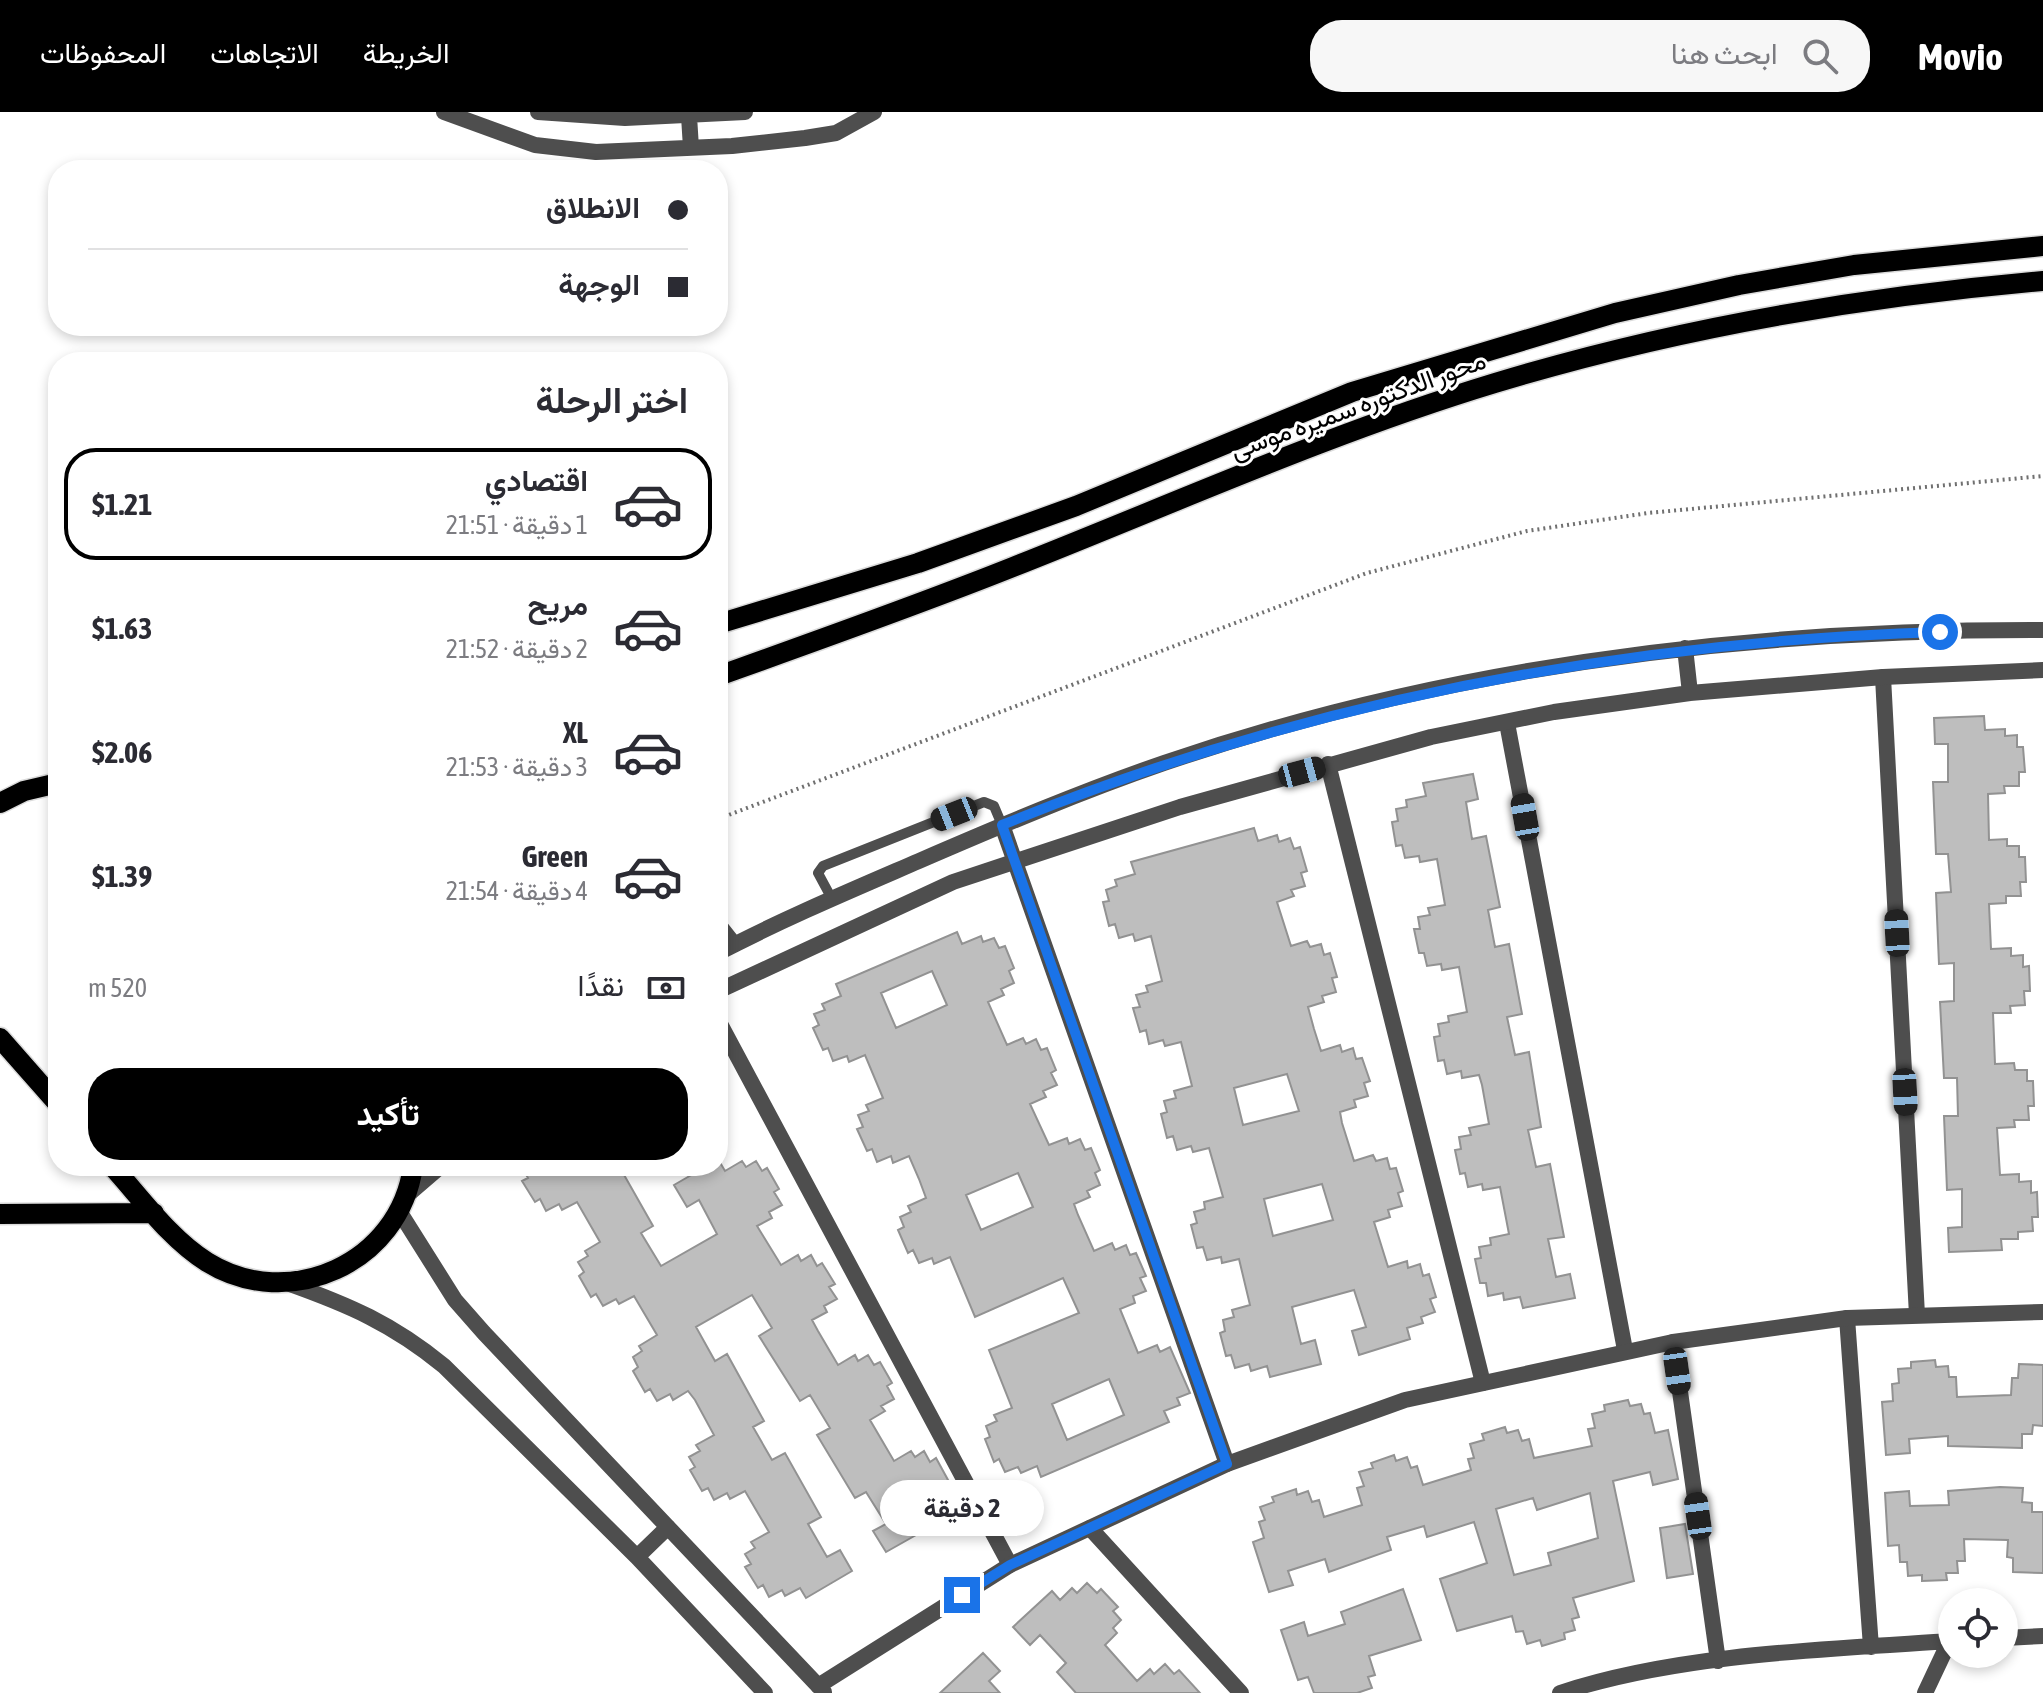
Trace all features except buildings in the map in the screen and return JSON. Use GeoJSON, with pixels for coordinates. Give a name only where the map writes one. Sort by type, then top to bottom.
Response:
{"type":"FeatureCollection","features":[{"type":"Feature","properties":{"kind":"main road","name":"محور الدكتوره سميره موسى"},"geometry":{"type":"LineString","coordinates":[[728,621],[918,563],[1076,506],[1352,392],[1615,313],[1739,285],[1854,265],[2043,246]]}},
{"type":"Feature","properties":{"kind":"main road","name":"محور الدكتوره سميره موسى"},"geometry":{"type":"LineString","coordinates":[[728,672],[1012,568],[1360,428],[1497,382],[1742,321],[1859,302],[2043,281]]}},
{"type":"Feature","properties":{"kind":"main road"},"geometry":{"type":"LineString","coordinates":[[0,803],[24,791],[48,785]]}},
{"type":"Feature","properties":{"kind":"main road"},"geometry":{"type":"LineString","coordinates":[[0,1038],[48,1093]]}},
{"type":"Feature","properties":{"kind":"main road"},"geometry":{"type":"LineString","coordinates":[[121,1176],[188,1248],[224,1271],[255,1281],[287,1283],[322,1277],[353,1262],[379,1239],[402,1204],[410,1176]]}},
{"type":"Feature","properties":{"kind":"main road"},"geometry":{"type":"LineString","coordinates":[[0,1214],[154,1213]]}},
{"type":"Feature","properties":{"kind":"street"},"geometry":{"type":"LineString","coordinates":[[444,112],[494,133],[564,150],[691,148],[836,133],[874,112]]}},
{"type":"Feature","properties":{"kind":"street"},"geometry":{"type":"LineString","coordinates":[[538,112],[610,118],[745,112]]}},
{"type":"Feature","properties":{"kind":"street"},"geometry":{"type":"LineString","coordinates":[[689,116],[691,148]]}},
{"type":"Feature","properties":{"kind":"street"},"geometry":{"type":"LineString","coordinates":[[728,948],[1002,825],[1167,762],[1316,719],[1500,678],[1685,648],[1889,633],[2043,630]]}},
{"type":"Feature","properties":{"kind":"street"},"geometry":{"type":"LineString","coordinates":[[1685,648],[1690,693]]}},
{"type":"Feature","properties":{"kind":"street"},"geometry":{"type":"LineString","coordinates":[[728,986],[878,914],[953,882],[1167,811],[1431,737],[1690,693],[1883,677],[2043,670]]}},
{"type":"Feature","properties":{"kind":"street"},"geometry":{"type":"LineString","coordinates":[[1883,677],[1917,1315]]}},
{"type":"Feature","properties":{"kind":"street"},"geometry":{"type":"LineString","coordinates":[[1507,723],[1625,1350]]}},
{"type":"Feature","properties":{"kind":"street"},"geometry":{"type":"LineString","coordinates":[[1328,764],[1483,1383]]}},
{"type":"Feature","properties":{"kind":"street"},"geometry":{"type":"LineString","coordinates":[[1002,825],[1227,1464]]}},
{"type":"Feature","properties":{"kind":"street"},"geometry":{"type":"LineString","coordinates":[[728,1039],[1010,1565]]}},
{"type":"Feature","properties":{"kind":"street"},"geometry":{"type":"LineString","coordinates":[[431,1176],[402,1204],[455,1300],[822,1689],[1010,1565],[1227,1464],[1405,1400],[1625,1350],[1847,1318],[2043,1312]]}},
{"type":"Feature","properties":{"kind":"street"},"geometry":{"type":"LineString","coordinates":[[287,1283],[358,1308],[418,1344],[637,1557],[765,1693]]}},
{"type":"Feature","properties":{"kind":"street"},"geometry":{"type":"LineString","coordinates":[[1847,1318],[1871,1647]]}},
{"type":"Feature","properties":{"kind":"street"},"geometry":{"type":"LineString","coordinates":[[1673,1342],[1718,1661]]}},
{"type":"Feature","properties":{"kind":"street"},"geometry":{"type":"LineString","coordinates":[[637,1557],[668,1527]]}},
{"type":"Feature","properties":{"kind":"street"},"geometry":{"type":"LineString","coordinates":[[1090,1528],[1241,1693]]}},
{"type":"Feature","properties":{"kind":"street"},"geometry":{"type":"LineString","coordinates":[[2018,1637],[2043,1636]]}},
{"type":"Feature","properties":{"kind":"street"},"geometry":{"type":"LineString","coordinates":[[1560,1693],[1617,1678],[1718,1661],[1938,1643]]}},
{"type":"Feature","properties":{"kind":"street"},"geometry":{"type":"LineString","coordinates":[[1925,1693],[1938,1668]]}},
{"type":"Feature","properties":{"kind":"lane"},"geometry":{"type":"LineString","coordinates":[[832,899],[818,873],[823,866],[984,802],[994,806],[1002,825]]}},
{"type":"Feature","properties":{"kind":"lane"},"geometry":{"type":"LineString","coordinates":[[728,932],[737,943]]}},
{"type":"Feature","properties":{"kind":"path"},"geometry":{"type":"LineString","coordinates":[[728,815],[1367,573],[1450,550],[1527,531],[1648,513],[2043,476]]}},
{"type":"Feature","properties":{"kind":"route"},"geometry":{"type":"LineString","coordinates":[[962,1595],[1010,1565],[1227,1464],[1002,825],[1167,762],[1316,719],[1424,693],[1609,658],[1685,648],[1940,632]]}}]}
